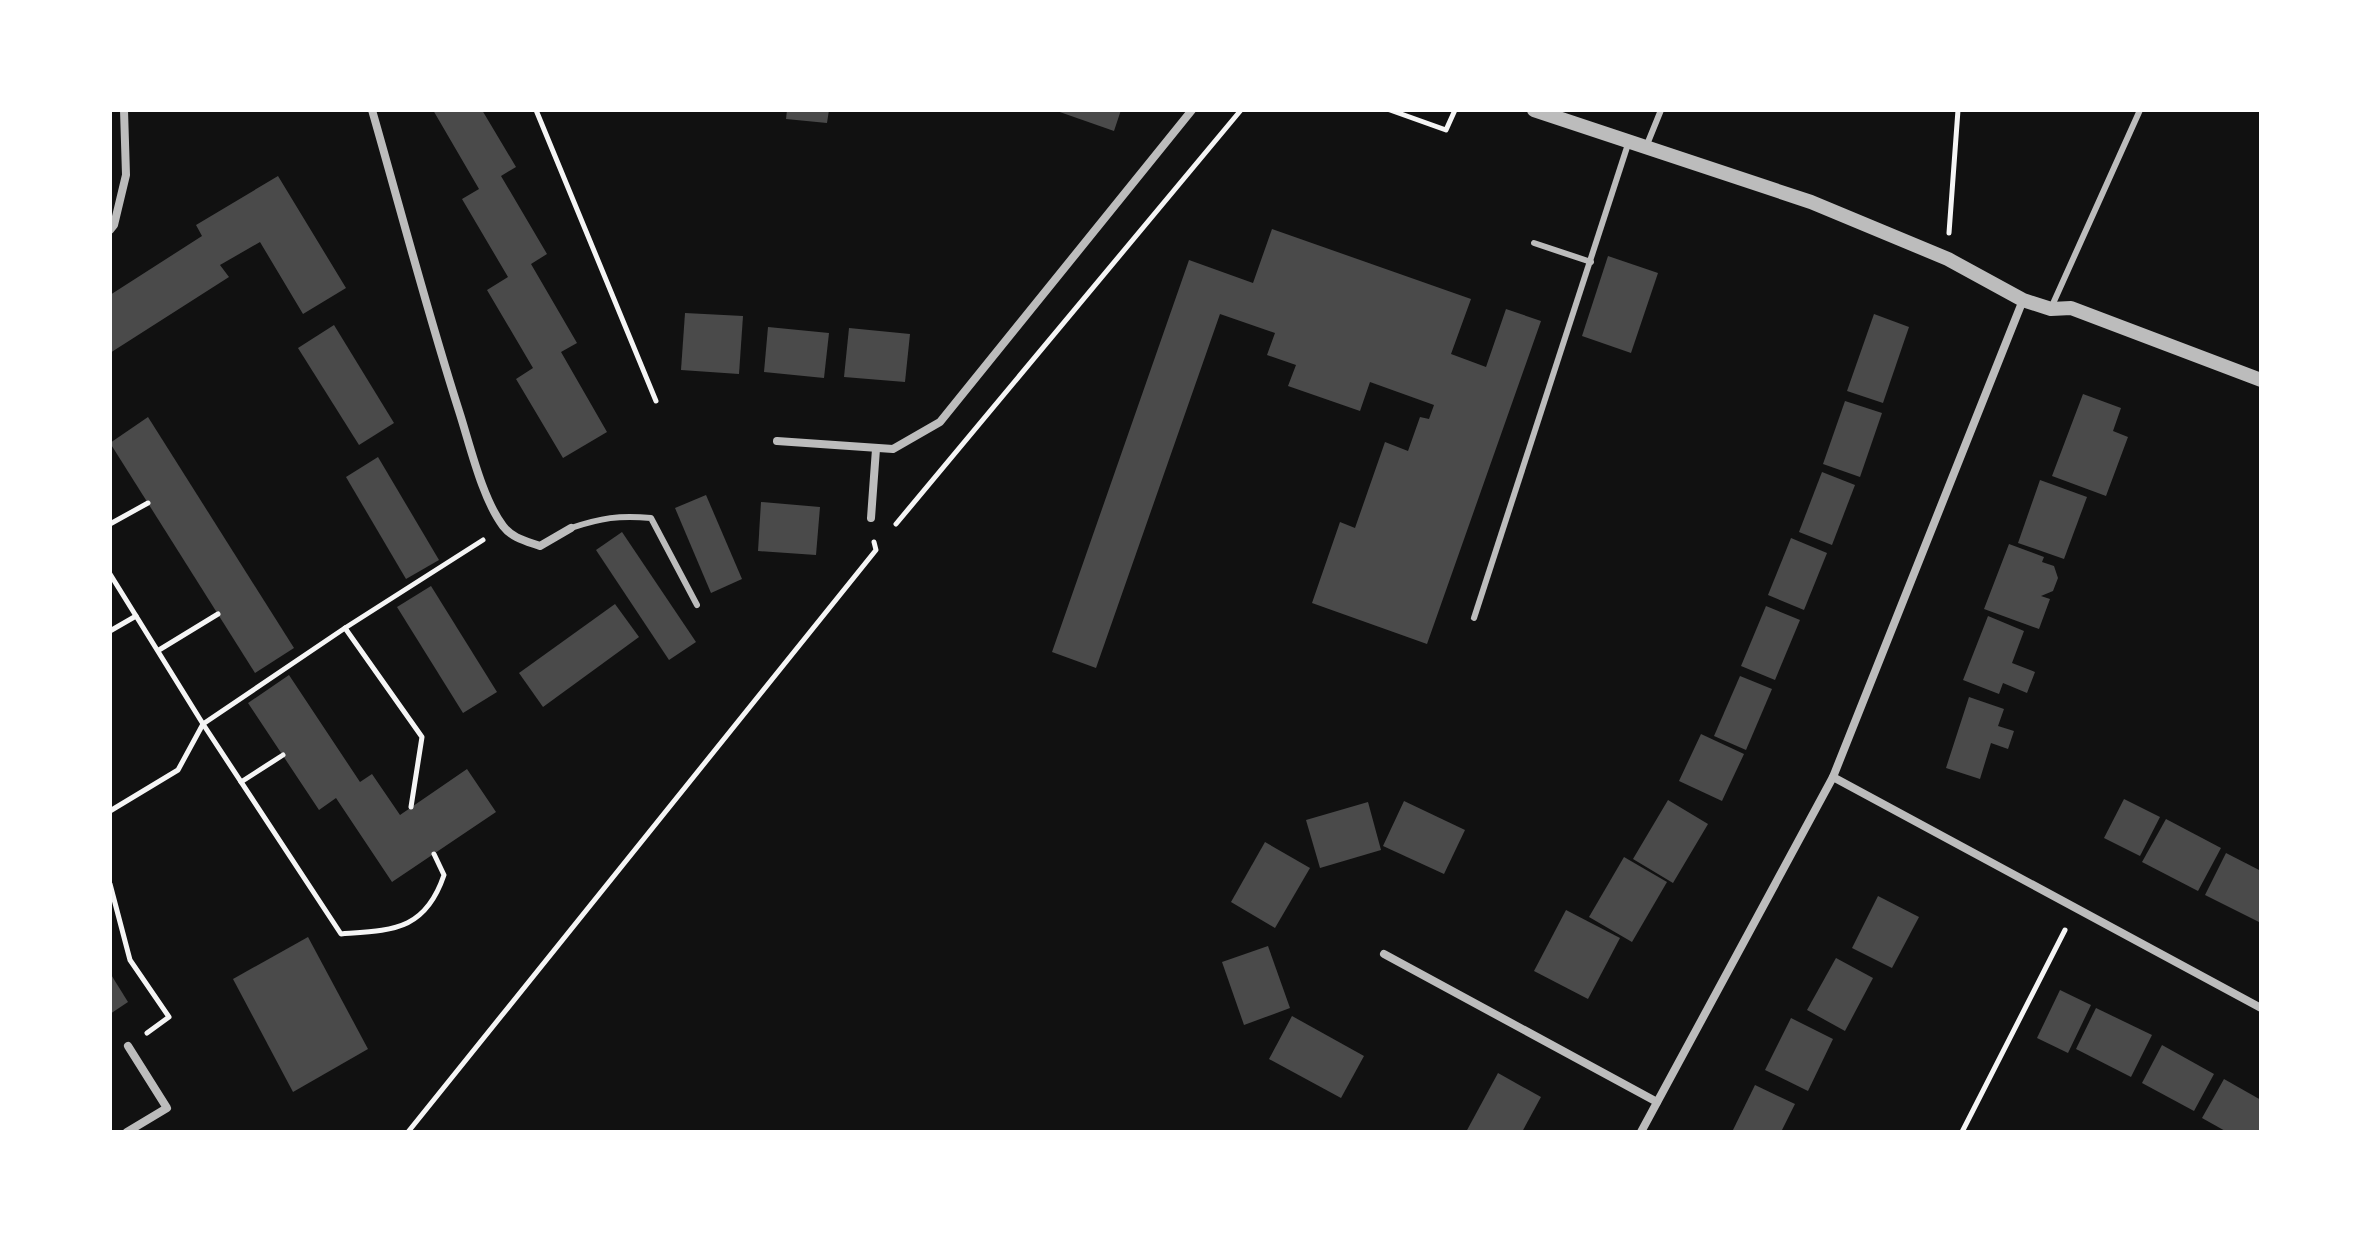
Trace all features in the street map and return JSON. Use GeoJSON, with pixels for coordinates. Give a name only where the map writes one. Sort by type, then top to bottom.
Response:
{"type":"FeatureCollection","features":[{"type":"Feature","properties":{"kind":"street"},"geometry":{"type":"LineString","coordinates":[[110,230],[114,225],[126,175],[124,110]]}},
{"type":"Feature","properties":{"kind":"street"},"geometry":{"type":"LineString","coordinates":[[372,110],[426,309],[479,474],[504,527],[517,538],[540,546],[571,528]]}},
{"type":"Feature","properties":{"kind":"street"},"geometry":{"type":"LineString","coordinates":[[777,441],[893,449],[940,422],[1192,110]]}},
{"type":"Feature","properties":{"kind":"street"},"geometry":{"type":"LineString","coordinates":[[1534,110],[1811,202],[1948,259],[2023,300],[2051,309],[2071,308],[2261,380]]}},
{"type":"Feature","properties":{"kind":"street"},"geometry":{"type":"LineString","coordinates":[[1641,1132],[1833,777],[2023,300]]}},
{"type":"Feature","properties":{"kind":"street"},"geometry":{"type":"LineString","coordinates":[[871,518],[876,449]]}},
{"type":"Feature","properties":{"kind":"street"},"geometry":{"type":"LineString","coordinates":[[1833,777],[2261,1008]]}},
{"type":"Feature","properties":{"kind":"street"},"geometry":{"type":"LineString","coordinates":[[1384,954],[1657,1102]]}},
{"type":"Feature","properties":{"kind":"street"},"geometry":{"type":"LineString","coordinates":[[127,1132],[167,1108],[128,1046]]}},
{"type":"Feature","properties":{"kind":"lane"},"geometry":{"type":"LineString","coordinates":[[1646,147],[1661,110]]}},
{"type":"Feature","properties":{"kind":"lane"},"geometry":{"type":"LineString","coordinates":[[2051,309],[2140,110]]}},
{"type":"Feature","properties":{"kind":"lane"},"geometry":{"type":"LineString","coordinates":[[1474,618],[1629,141]]}},
{"type":"Feature","properties":{"kind":"lane"},"geometry":{"type":"LineString","coordinates":[[1534,243],[1591,262]]}},
{"type":"Feature","properties":{"kind":"lane"},"geometry":{"type":"LineString","coordinates":[[571,528],[603,517],[626,515],[651,518],[697,605]]}},
{"type":"Feature","properties":{"kind":"path"},"geometry":{"type":"LineString","coordinates":[[536,110],[656,401]]}},
{"type":"Feature","properties":{"kind":"path"},"geometry":{"type":"LineString","coordinates":[[892,529],[1241,110]]}},
{"type":"Feature","properties":{"kind":"path"},"geometry":{"type":"LineString","coordinates":[[1390,110],[1446,130],[1455,110]]}},
{"type":"Feature","properties":{"kind":"path"},"geometry":{"type":"LineString","coordinates":[[1948,259],[1958,110]]}},
{"type":"Feature","properties":{"kind":"path"},"geometry":{"type":"LineString","coordinates":[[110,524],[148,503]]}},
{"type":"Feature","properties":{"kind":"path"},"geometry":{"type":"LineString","coordinates":[[871,518],[876,550]]}},
{"type":"Feature","properties":{"kind":"path"},"geometry":{"type":"LineString","coordinates":[[110,811],[178,770],[203,724],[345,628],[504,527]]}},
{"type":"Feature","properties":{"kind":"path"},"geometry":{"type":"LineString","coordinates":[[408,1132],[884,540]]}},
{"type":"Feature","properties":{"kind":"path"},"geometry":{"type":"LineString","coordinates":[[110,574],[203,724],[341,934],[382,931],[415,921],[436,898],[444,875],[434,854]]}},
{"type":"Feature","properties":{"kind":"path"},"geometry":{"type":"LineString","coordinates":[[159,650],[218,614]]}},
{"type":"Feature","properties":{"kind":"path"},"geometry":{"type":"LineString","coordinates":[[110,631],[136,616]]}},
{"type":"Feature","properties":{"kind":"path"},"geometry":{"type":"LineString","coordinates":[[345,628],[422,737],[411,807]]}},
{"type":"Feature","properties":{"kind":"path"},"geometry":{"type":"LineString","coordinates":[[241,782],[283,755]]}},
{"type":"Feature","properties":{"kind":"path"},"geometry":{"type":"LineString","coordinates":[[110,884],[130,960],[169,1017],[128,1046]]}},
{"type":"Feature","properties":{"kind":"path"},"geometry":{"type":"LineString","coordinates":[[1962,1132],[2076,908]]}},
{"type":"Feature","properties":{"kind":"building"},"geometry":{"type":"Polygon","coordinates":[[[433,110],[482,110],[516,167],[501,176],[547,254],[531,264],[577,343],[561,352],[607,432],[563,458],[516,379],[533,368],[487,290],[508,277],[462,199],[479,189],[433,110]]]}},
{"type":"Feature","properties":{"kind":"building"},"geometry":{"type":"Polygon","coordinates":[[[787,110],[829,110],[827,123],[786,119],[787,110]]]}},
{"type":"Feature","properties":{"kind":"building"},"geometry":{"type":"Polygon","coordinates":[[[1054,110],[1121,110],[1114,131],[1054,110]]]}},
{"type":"Feature","properties":{"kind":"building"},"geometry":{"type":"Polygon","coordinates":[[[278,176],[346,288],[303,314],[260,242],[220,265],[229,277],[110,353],[110,295],[202,236],[196,225],[278,176]]]}},
{"type":"Feature","properties":{"kind":"building"},"geometry":{"type":"Polygon","coordinates":[[[1272,229],[1471,299],[1451,354],[1486,367],[1506,309],[1541,321],[1427,644],[1312,603],[1340,522],[1355,528],[1385,442],[1408,451],[1420,417],[1429,419],[1434,405],[1370,382],[1360,411],[1288,386],[1296,365],[1267,355],[1275,333],[1220,314],[1096,668],[1052,652],[1189,260],[1253,283],[1272,229]]]}},
{"type":"Feature","properties":{"kind":"building"},"geometry":{"type":"Polygon","coordinates":[[[1608,256],[1658,273],[1631,353],[1582,336],[1608,256]]]}},
{"type":"Feature","properties":{"kind":"building"},"geometry":{"type":"Polygon","coordinates":[[[685,313],[743,316],[739,374],[681,370],[685,313]]]}},
{"type":"Feature","properties":{"kind":"building"},"geometry":{"type":"Polygon","coordinates":[[[1874,314],[1909,327],[1883,403],[1847,391],[1874,314]]]}},
{"type":"Feature","properties":{"kind":"building"},"geometry":{"type":"Polygon","coordinates":[[[334,325],[394,423],[359,445],[298,348],[334,325]]]}},
{"type":"Feature","properties":{"kind":"building"},"geometry":{"type":"Polygon","coordinates":[[[768,327],[829,333],[824,378],[764,372],[768,327]]]}},
{"type":"Feature","properties":{"kind":"building"},"geometry":{"type":"Polygon","coordinates":[[[849,328],[910,334],[905,382],[844,377],[849,328]]]}},
{"type":"Feature","properties":{"kind":"building"},"geometry":{"type":"Polygon","coordinates":[[[2083,394],[2121,408],[2113,431],[2128,437],[2106,496],[2052,476],[2083,394]]]}},
{"type":"Feature","properties":{"kind":"building"},"geometry":{"type":"Polygon","coordinates":[[[1845,401],[1882,413],[1860,477],[1823,464],[1845,401]]]}},
{"type":"Feature","properties":{"kind":"building"},"geometry":{"type":"Polygon","coordinates":[[[148,417],[294,648],[255,673],[110,443],[148,417]]]}},
{"type":"Feature","properties":{"kind":"building"},"geometry":{"type":"Polygon","coordinates":[[[378,457],[439,560],[406,579],[346,477],[378,457]]]}},
{"type":"Feature","properties":{"kind":"building"},"geometry":{"type":"Polygon","coordinates":[[[1822,472],[1855,485],[1832,545],[1799,532],[1822,472]]]}},
{"type":"Feature","properties":{"kind":"building"},"geometry":{"type":"Polygon","coordinates":[[[2040,480],[2087,497],[2064,559],[2018,543],[2040,480]]]}},
{"type":"Feature","properties":{"kind":"building"},"geometry":{"type":"Polygon","coordinates":[[[706,495],[742,579],[711,593],[675,508],[706,495]]]}},
{"type":"Feature","properties":{"kind":"building"},"geometry":{"type":"Polygon","coordinates":[[[761,502],[820,507],[816,555],[758,551],[761,502]]]}},
{"type":"Feature","properties":{"kind":"building"},"geometry":{"type":"Polygon","coordinates":[[[622,532],[696,642],[669,660],[596,550],[622,532]]]}},
{"type":"Feature","properties":{"kind":"building"},"geometry":{"type":"Polygon","coordinates":[[[1791,538],[1827,553],[1804,610],[1768,595],[1791,538]]]}},
{"type":"Feature","properties":{"kind":"building"},"geometry":{"type":"Polygon","coordinates":[[[2009,544],[2044,557],[2042,562],[2054,566],[2058,578],[2053,591],[2041,596],[2050,599],[2039,629],[1984,609],[2009,544]]]}},
{"type":"Feature","properties":{"kind":"building"},"geometry":{"type":"Polygon","coordinates":[[[431,586],[497,692],[463,713],[397,607],[431,586]]]}},
{"type":"Feature","properties":{"kind":"building"},"geometry":{"type":"Polygon","coordinates":[[[615,604],[639,637],[543,707],[519,673],[615,604]]]}},
{"type":"Feature","properties":{"kind":"building"},"geometry":{"type":"Polygon","coordinates":[[[1766,606],[1800,620],[1775,680],[1741,666],[1766,606]]]}},
{"type":"Feature","properties":{"kind":"building"},"geometry":{"type":"Polygon","coordinates":[[[1988,616],[2024,631],[2012,663],[2035,672],[2027,693],[2003,683],[1999,694],[1963,680],[1988,616]]]}},
{"type":"Feature","properties":{"kind":"building"},"geometry":{"type":"Polygon","coordinates":[[[289,675],[360,782],[372,774],[400,815],[467,769],[496,812],[392,882],[336,798],[319,810],[248,703],[289,675]]]}},
{"type":"Feature","properties":{"kind":"building"},"geometry":{"type":"Polygon","coordinates":[[[1740,676],[1772,689],[1746,750],[1714,736],[1740,676]]]}},
{"type":"Feature","properties":{"kind":"building"},"geometry":{"type":"Polygon","coordinates":[[[1969,697],[2004,709],[1998,726],[2014,731],[2008,749],[1991,743],[1980,779],[1946,768],[1969,697]]]}},
{"type":"Feature","properties":{"kind":"building"},"geometry":{"type":"Polygon","coordinates":[[[1701,734],[1744,754],[1722,801],[1679,781],[1701,734]]]}},
{"type":"Feature","properties":{"kind":"building"},"geometry":{"type":"Polygon","coordinates":[[[2124,799],[2160,817],[2140,856],[2104,838],[2124,799]]]}},
{"type":"Feature","properties":{"kind":"building"},"geometry":{"type":"Polygon","coordinates":[[[1668,800],[1708,824],[1673,883],[1633,859],[1668,800]]]}},
{"type":"Feature","properties":{"kind":"building"},"geometry":{"type":"Polygon","coordinates":[[[1404,801],[1465,830],[1444,874],[1383,846],[1404,801]]]}},
{"type":"Feature","properties":{"kind":"building"},"geometry":{"type":"Polygon","coordinates":[[[1368,802],[1381,850],[1320,868],[1306,820],[1368,802]]]}},
{"type":"Feature","properties":{"kind":"building"},"geometry":{"type":"Polygon","coordinates":[[[2166,819],[2221,848],[2198,891],[2142,862],[2166,819]]]}},
{"type":"Feature","properties":{"kind":"building"},"geometry":{"type":"Polygon","coordinates":[[[1265,842],[1310,868],[1275,928],[1231,902],[1265,842]]]}},
{"type":"Feature","properties":{"kind":"building"},"geometry":{"type":"Polygon","coordinates":[[[2226,853],[2261,871],[2261,923],[2205,895],[2226,853]]]}},
{"type":"Feature","properties":{"kind":"building"},"geometry":{"type":"Polygon","coordinates":[[[1624,857],[1667,882],[1632,942],[1589,917],[1624,857]]]}},
{"type":"Feature","properties":{"kind":"building"},"geometry":{"type":"Polygon","coordinates":[[[1878,896],[1919,917],[1892,968],[1852,948],[1878,896]]]}},
{"type":"Feature","properties":{"kind":"building"},"geometry":{"type":"Polygon","coordinates":[[[1566,910],[1620,938],[1588,999],[1534,971],[1566,910]]]}},
{"type":"Feature","properties":{"kind":"building"},"geometry":{"type":"Polygon","coordinates":[[[308,937],[368,1049],[293,1092],[233,979],[308,937]]]}},
{"type":"Feature","properties":{"kind":"building"},"geometry":{"type":"Polygon","coordinates":[[[1268,946],[1290,1008],[1244,1025],[1222,962],[1268,946]]]}},
{"type":"Feature","properties":{"kind":"building"},"geometry":{"type":"Polygon","coordinates":[[[1836,958],[1873,978],[1845,1031],[1807,1010],[1836,958]]]}},
{"type":"Feature","properties":{"kind":"building"},"geometry":{"type":"Polygon","coordinates":[[[110,973],[128,1002],[110,1014],[110,973]]]}},
{"type":"Feature","properties":{"kind":"building"},"geometry":{"type":"Polygon","coordinates":[[[2060,990],[2091,1005],[2068,1053],[2037,1038],[2060,990]]]}},
{"type":"Feature","properties":{"kind":"building"},"geometry":{"type":"Polygon","coordinates":[[[2096,1008],[2152,1035],[2131,1077],[2076,1049],[2096,1008]]]}},
{"type":"Feature","properties":{"kind":"building"},"geometry":{"type":"Polygon","coordinates":[[[1292,1016],[1364,1056],[1341,1098],[1269,1059],[1292,1016]]]}},
{"type":"Feature","properties":{"kind":"building"},"geometry":{"type":"Polygon","coordinates":[[[1791,1018],[1833,1039],[1808,1091],[1765,1070],[1791,1018]]]}},
{"type":"Feature","properties":{"kind":"building"},"geometry":{"type":"Polygon","coordinates":[[[2162,1045],[2214,1074],[2194,1111],[2142,1083],[2162,1045]]]}},
{"type":"Feature","properties":{"kind":"building"},"geometry":{"type":"Polygon","coordinates":[[[1498,1073],[1541,1097],[1522,1132],[1466,1132],[1498,1073]]]}},
{"type":"Feature","properties":{"kind":"building"},"geometry":{"type":"Polygon","coordinates":[[[2224,1079],[2261,1100],[2261,1132],[2227,1132],[2202,1118],[2224,1079]]]}},
{"type":"Feature","properties":{"kind":"building"},"geometry":{"type":"Polygon","coordinates":[[[1755,1085],[1795,1104],[1781,1132],[1732,1132],[1755,1085]]]}}]}
